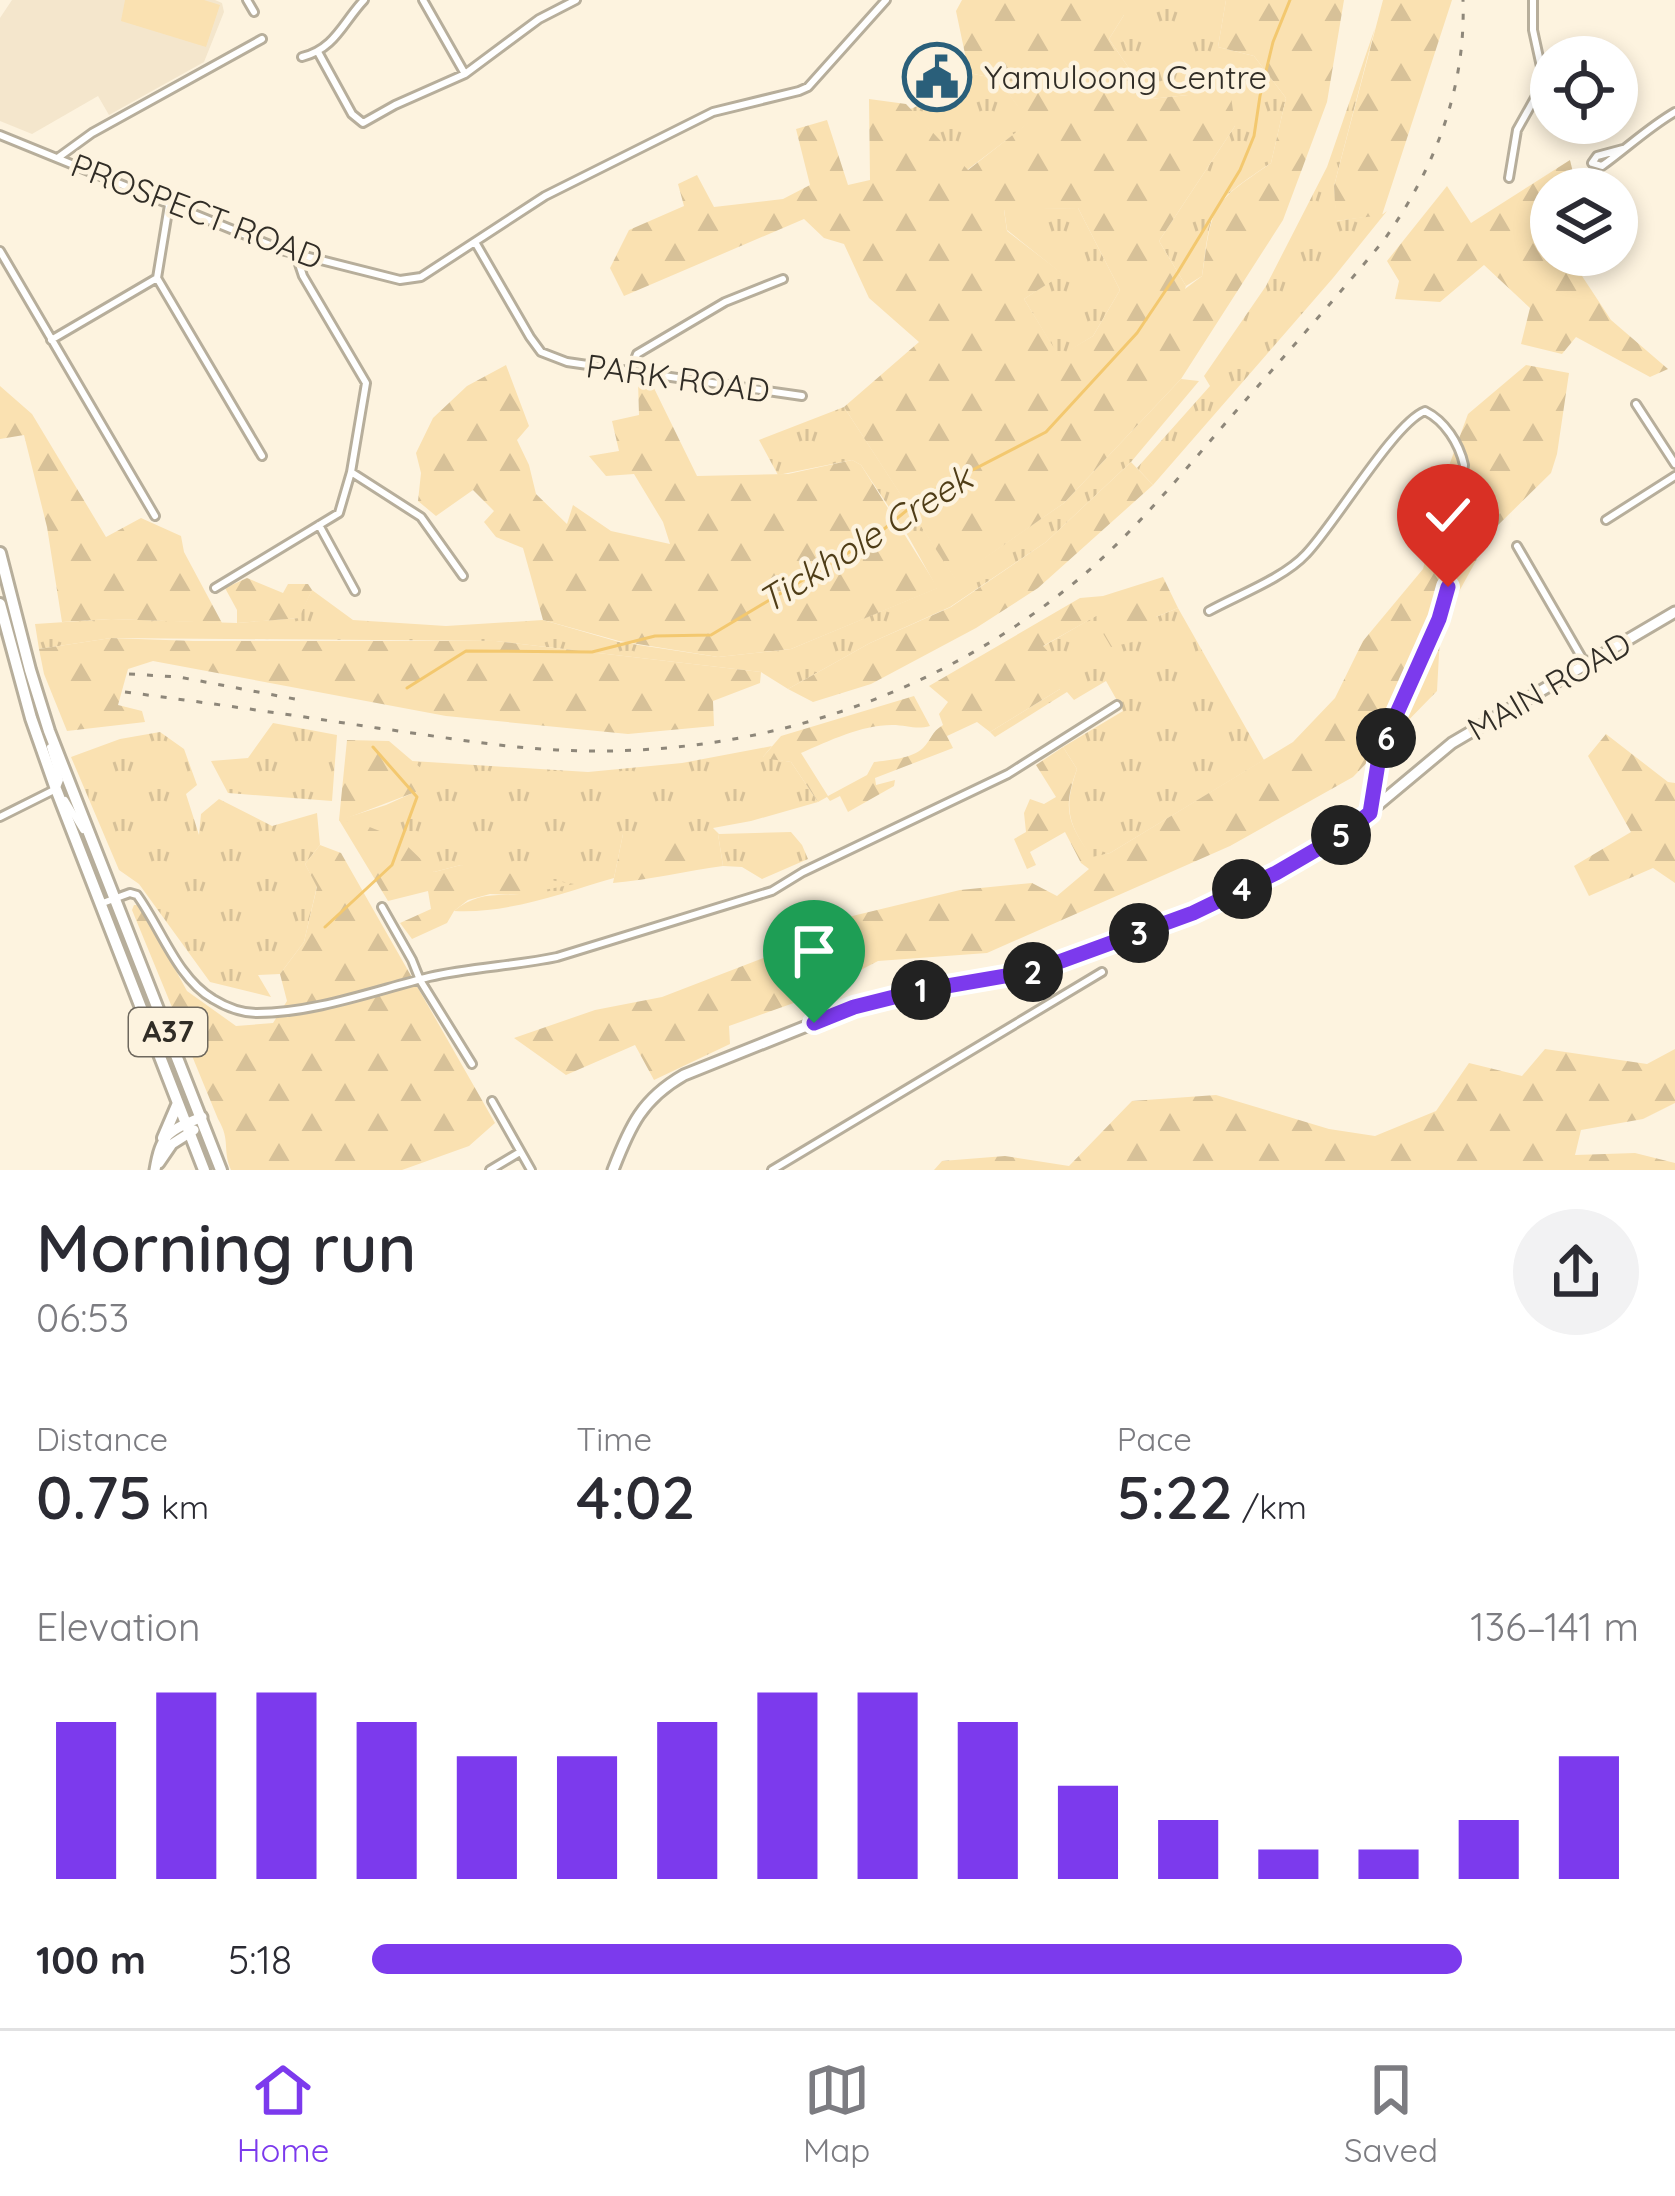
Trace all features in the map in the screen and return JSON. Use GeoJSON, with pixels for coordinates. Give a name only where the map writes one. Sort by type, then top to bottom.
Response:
{"type":"FeatureCollection","features":[{"type":"Feature","properties":{"kind":"highway","name":"A37"},"geometry":{"type":"LineString","coordinates":[[0,553],[49,731],[221,1170]]}},
{"type":"Feature","properties":{"kind":"highway","name":"A37"},"geometry":{"type":"LineString","coordinates":[[0,604],[56,789],[204,1170]]}},
{"type":"Feature","properties":{"kind":"highway"},"geometry":{"type":"LineString","coordinates":[[164,1138],[178,1101]]}},
{"type":"Feature","properties":{"kind":"main road","name":"MAIN ROAD"},"geometry":{"type":"LineString","coordinates":[[613,1170],[644,1106],[684,1075],[854,1007],[1034,971],[1193,913],[1343,834],[1452,743],[1675,612]]}},
{"type":"Feature","properties":{"kind":"main road"},"geometry":{"type":"LineString","coordinates":[[156,1168],[164,1138],[203,1122]]}},
{"type":"Feature","properties":{"kind":"main road"},"geometry":{"type":"LineString","coordinates":[[156,1168],[189,1127]]}},
{"type":"Feature","properties":{"kind":"street"},"geometry":{"type":"LineString","coordinates":[[247,0],[254,11]]}},
{"type":"Feature","properties":{"kind":"street"},"geometry":{"type":"LineString","coordinates":[[302,57],[334,40],[364,0]]}},
{"type":"Feature","properties":{"kind":"street"},"geometry":{"type":"LineString","coordinates":[[423,0],[465,74]]}},
{"type":"Feature","properties":{"kind":"street"},"geometry":{"type":"LineString","coordinates":[[318,52],[359,123],[465,74],[539,19],[576,0]]}},
{"type":"Feature","properties":{"kind":"street","name":"PROSPECT ROAD"},"geometry":{"type":"LineString","coordinates":[[0,135],[296,255],[400,280],[421,277],[545,196],[713,112],[808,87],[886,0]]}},
{"type":"Feature","properties":{"kind":"street"},"geometry":{"type":"LineString","coordinates":[[1509,178],[1517,130],[1543,76],[1533,30],[1533,0]]}},
{"type":"Feature","properties":{"kind":"street"},"geometry":{"type":"LineString","coordinates":[[59,157],[262,39]]}},
{"type":"Feature","properties":{"kind":"street"},"geometry":{"type":"LineString","coordinates":[[1623,149],[1675,112]]}},
{"type":"Feature","properties":{"kind":"street"},"geometry":{"type":"LineString","coordinates":[[169,203],[157,278],[262,456]]}},
{"type":"Feature","properties":{"kind":"street","name":"PARK ROAD"},"geometry":{"type":"LineString","coordinates":[[475,242],[541,352],[567,362],[802,396]]}},
{"type":"Feature","properties":{"kind":"street"},"geometry":{"type":"LineString","coordinates":[[0,251],[155,516]]}},
{"type":"Feature","properties":{"kind":"street"},"geometry":{"type":"LineString","coordinates":[[214,588],[340,513],[351,472],[366,383],[300,272],[296,255]]}},
{"type":"Feature","properties":{"kind":"street"},"geometry":{"type":"LineString","coordinates":[[51,340],[157,278]]}},
{"type":"Feature","properties":{"kind":"street"},"geometry":{"type":"LineString","coordinates":[[631,370],[637,354],[725,302],[784,279]]}},
{"type":"Feature","properties":{"kind":"street"},"geometry":{"type":"LineString","coordinates":[[1636,404],[1675,464]]}},
{"type":"Feature","properties":{"kind":"street"},"geometry":{"type":"LineString","coordinates":[[1209,610],[1296,564],[1417,414],[1426,411],[1443,423],[1463,464],[1448,587],[1439,619],[1380,751],[1370,813]]}},
{"type":"Feature","properties":{"kind":"street"},"geometry":{"type":"LineString","coordinates":[[351,472],[421,517],[463,576]]}},
{"type":"Feature","properties":{"kind":"street"},"geometry":{"type":"LineString","coordinates":[[1606,520],[1675,476]]}},
{"type":"Feature","properties":{"kind":"street"},"geometry":{"type":"LineString","coordinates":[[319,525],[355,591]]}},
{"type":"Feature","properties":{"kind":"street"},"geometry":{"type":"LineString","coordinates":[[1517,546],[1586,665]]}},
{"type":"Feature","properties":{"kind":"street"},"geometry":{"type":"LineString","coordinates":[[100,904],[137,895],[188,976],[208,998],[253,1014],[301,1008],[420,980],[557,957],[772,891],[1008,774],[1117,705]]}},
{"type":"Feature","properties":{"kind":"street"},"geometry":{"type":"LineString","coordinates":[[0,817],[56,789],[60,780],[49,731]]}},
{"type":"Feature","properties":{"kind":"street"},"geometry":{"type":"LineString","coordinates":[[56,789],[91,838]]}},
{"type":"Feature","properties":{"kind":"street"},"geometry":{"type":"LineString","coordinates":[[382,908],[472,1064]]}},
{"type":"Feature","properties":{"kind":"street"},"geometry":{"type":"LineString","coordinates":[[772,1170],[1102,972]]}},
{"type":"Feature","properties":{"kind":"street"},"geometry":{"type":"LineString","coordinates":[[492,1101],[531,1170]]}},
{"type":"Feature","properties":{"kind":"street"},"geometry":{"type":"LineString","coordinates":[[490,1170],[520,1152]]}},
{"type":"Feature","properties":{"kind":"shaded area"},"geometry":{"type":"Polygon","coordinates":[[[12,0],[215,0],[222,3],[224,12],[204,62],[109,115],[98,96],[32,134],[0,121],[0,18],[12,0]]]}},
{"type":"Feature","properties":{"kind":"green space"},"geometry":{"type":"Polygon","coordinates":[[[125,0],[204,0],[220,5],[206,47],[121,21],[125,0]]]}},
{"type":"Feature","properties":{"kind":"green space"},"geometry":{"type":"Polygon","coordinates":[[[962,0],[1124,0],[1124,15],[1109,39],[1150,99],[1231,96],[1235,126],[1159,241],[1185,289],[1202,276],[1218,208],[1271,163],[1286,98],[1254,56],[1218,47],[1226,0],[1344,0],[1327,102],[1283,220],[1181,379],[1064,503],[955,579],[844,407],[919,342],[869,298],[844,244],[824,238],[804,219],[624,296],[610,268],[629,230],[684,206],[678,184],[697,175],[714,207],[783,199],[810,185],[796,129],[827,120],[848,185],[870,180],[869,99],[906,104],[968,170],[1029,122],[998,79],[969,73],[956,11],[962,0]],[[1078,208],[1004,210],[1007,231],[1063,274],[1024,299],[1059,356],[1093,336],[1120,290],[1078,208]]]}},
{"type":"Feature","properties":{"kind":"green space"},"geometry":{"type":"Polygon","coordinates":[[[1124,0],[1226,0],[1218,47],[1254,56],[1286,98],[1271,163],[1217,207],[1202,276],[1186,286],[1159,241],[1235,126],[1188,95],[1150,99],[1109,39],[1124,15],[1124,0]]]}},
{"type":"Feature","properties":{"kind":"green space"},"geometry":{"type":"Polygon","coordinates":[[[1383,0],[1452,0],[1382,215],[1336,221],[1334,186],[1383,0]]]}},
{"type":"Feature","properties":{"kind":"green space"},"geometry":{"type":"Polygon","coordinates":[[[1375,28],[1334,186],[1337,221],[1387,211],[1153,485],[1137,468],[1210,386],[1204,376],[1266,286],[1327,167],[1375,28]]]}},
{"type":"Feature","properties":{"kind":"green space"},"geometry":{"type":"Polygon","coordinates":[[[969,73],[998,79],[1030,122],[967,170],[910,109],[969,73]]]}},
{"type":"Feature","properties":{"kind":"green space"},"geometry":{"type":"Polygon","coordinates":[[[1530,185],[1530,276],[1582,276],[1611,320],[1668,369],[1650,377],[1576,337],[1562,354],[1521,344],[1530,308],[1484,265],[1440,302],[1395,299],[1399,281],[1387,261],[1447,186],[1471,223],[1530,185]]]}},
{"type":"Feature","properties":{"kind":"green space"},"geometry":{"type":"Polygon","coordinates":[[[1078,208],[1120,290],[1093,336],[1059,357],[1024,299],[1062,274],[1007,230],[1004,209],[1078,208]]]}},
{"type":"Feature","properties":{"kind":"green space"},"geometry":{"type":"Polygon","coordinates":[[[506,365],[529,426],[517,440],[536,494],[567,524],[573,505],[611,531],[670,544],[663,522],[634,474],[606,476],[589,456],[619,451],[612,421],[639,415],[638,381],[651,382],[697,476],[788,474],[852,460],[861,465],[938,588],[791,649],[718,657],[619,641],[543,620],[523,548],[496,537],[484,522],[494,511],[473,490],[436,516],[418,501],[421,473],[416,453],[433,418],[467,386],[506,365]]]}},
{"type":"Feature","properties":{"kind":"green space"},"geometry":{"type":"Polygon","coordinates":[[[1526,365],[1569,373],[1551,473],[1493,530],[1451,606],[1440,636],[1437,691],[1353,777],[1230,846],[987,953],[878,961],[805,999],[729,1026],[730,1044],[654,1080],[635,1045],[566,1075],[514,1038],[595,1010],[662,997],[784,950],[815,925],[960,890],[1032,883],[1057,896],[1089,869],[1065,832],[1030,852],[1036,865],[1027,869],[1014,839],[1026,832],[1024,813],[1030,799],[1044,804],[1056,797],[1036,765],[1063,747],[1077,769],[1070,816],[1092,857],[1110,853],[1293,742],[1335,698],[1363,641],[1423,569],[1447,471],[1468,414],[1526,365]]]}},
{"type":"Feature","properties":{"kind":"green space"},"geometry":{"type":"Polygon","coordinates":[[[1181,379],[1199,381],[1131,462],[1046,542],[950,607],[870,643],[788,689],[761,672],[496,641],[111,638],[39,649],[35,624],[111,619],[237,623],[298,618],[312,590],[353,620],[446,626],[543,620],[619,642],[718,657],[791,649],[937,588],[861,465],[852,460],[778,475],[759,440],[844,407],[955,578],[1064,503],[1181,379]]]}},
{"type":"Feature","properties":{"kind":"green space"},"geometry":{"type":"Polygon","coordinates":[[[0,386],[32,414],[106,537],[141,518],[181,536],[184,552],[222,623],[62,622],[47,527],[24,435],[0,439],[0,386]]]}},
{"type":"Feature","properties":{"kind":"green space"},"geometry":{"type":"Polygon","coordinates":[[[1131,462],[1153,485],[1038,588],[976,628],[871,684],[813,702],[788,689],[870,643],[951,607],[1046,542],[1131,462]]]}},
{"type":"Feature","properties":{"kind":"green space"},"geometry":{"type":"Polygon","coordinates":[[[1163,577],[1178,608],[1156,617],[1141,640],[1111,647],[1098,615],[1043,646],[1058,663],[1060,689],[990,732],[977,722],[947,736],[953,748],[875,778],[876,785],[895,780],[894,786],[848,812],[840,796],[818,802],[791,762],[762,758],[781,736],[914,696],[930,726],[869,728],[801,753],[828,796],[867,775],[874,762],[906,757],[923,748],[943,725],[939,714],[948,702],[929,686],[1080,598],[1103,596],[1163,577]]]}},
{"type":"Feature","properties":{"kind":"green space"},"geometry":{"type":"Polygon","coordinates":[[[247,578],[283,593],[288,584],[308,584],[312,590],[299,618],[237,623],[237,610],[225,588],[247,578]]]}},
{"type":"Feature","properties":{"kind":"green space"},"geometry":{"type":"Polygon","coordinates":[[[1178,608],[1264,760],[1110,853],[1092,858],[1070,816],[1077,769],[1063,747],[1123,711],[1106,681],[1074,700],[1067,692],[995,737],[990,732],[1060,689],[1042,647],[1099,614],[1156,617],[1178,608]]]}},
{"type":"Feature","properties":{"kind":"green space"},"geometry":{"type":"Polygon","coordinates":[[[111,638],[496,641],[761,672],[760,683],[713,701],[714,726],[628,734],[446,716],[153,661],[128,669],[118,705],[142,711],[145,722],[67,731],[39,649],[111,638]]]}},
{"type":"Feature","properties":{"kind":"green space"},"geometry":{"type":"Polygon","coordinates":[[[273,723],[337,735],[332,801],[228,793],[211,761],[248,758],[273,723]]]}},
{"type":"Feature","properties":{"kind":"green space"},"geometry":{"type":"Polygon","coordinates":[[[160,732],[184,749],[197,785],[186,794],[199,835],[201,814],[219,799],[272,826],[317,813],[320,845],[305,864],[317,886],[304,942],[280,974],[258,975],[271,997],[210,982],[139,884],[119,870],[71,757],[120,739],[160,732]]]}},
{"type":"Feature","properties":{"kind":"green space"},"geometry":{"type":"Polygon","coordinates":[[[1606,734],[1675,783],[1675,883],[1653,868],[1589,896],[1574,866],[1631,832],[1588,756],[1606,734]]]}},
{"type":"Feature","properties":{"kind":"green space"},"geometry":{"type":"Polygon","coordinates":[[[347,740],[389,741],[423,770],[418,791],[342,820],[400,839],[434,872],[461,865],[574,884],[468,900],[447,923],[412,939],[400,923],[431,909],[428,891],[388,901],[339,820],[347,740]]]}},
{"type":"Feature","properties":{"kind":"green space"},"geometry":{"type":"Polygon","coordinates":[[[772,746],[763,757],[791,762],[818,802],[713,828],[719,834],[791,832],[808,859],[762,879],[742,867],[723,866],[718,834],[623,834],[614,878],[515,906],[454,911],[485,896],[520,895],[461,865],[434,872],[339,820],[417,791],[422,770],[412,761],[588,772],[682,763],[772,746]]]}},
{"type":"Feature","properties":{"kind":"green space"},"geometry":{"type":"Polygon","coordinates":[[[623,834],[718,834],[723,866],[613,883],[623,834]]]}},
{"type":"Feature","properties":{"kind":"green space"},"geometry":{"type":"Polygon","coordinates":[[[320,845],[341,853],[495,1123],[469,1146],[402,1170],[231,1170],[222,1127],[132,910],[140,905],[187,991],[236,1026],[273,1023],[287,1001],[280,974],[304,942],[317,887],[305,864],[320,845]]]}},
{"type":"Feature","properties":{"kind":"green space"},"geometry":{"type":"Polygon","coordinates":[[[1545,1049],[1647,1064],[1675,1049],[1675,1103],[1643,1119],[1581,1130],[1575,1155],[1635,1153],[1675,1163],[1675,1170],[934,1170],[942,1161],[1005,1156],[1069,1166],[1132,1101],[1216,1095],[1329,1129],[1375,1136],[1436,1111],[1469,1063],[1522,1076],[1545,1049]]]}},
{"type":"Feature","properties":{"kind":"waterway","name":"Tickhole Creek"},"geometry":{"type":"LineString","coordinates":[[407,688],[466,651],[592,652],[655,636],[711,635],[873,538],[928,493],[1046,432],[1137,333],[1240,170],[1254,136],[1273,42],[1290,0]]}},
{"type":"Feature","properties":{"kind":"waterway","name":"Tickhole Creek"},"geometry":{"type":"LineString","coordinates":[[325,927],[392,865],[417,797],[373,747]]}},
{"type":"Feature","properties":{"kind":"railway"},"geometry":{"type":"LineString","coordinates":[[125,692],[490,744],[629,750],[701,744],[840,712],[969,654],[1030,616],[1123,538],[1384,240],[1418,185],[1444,126],[1459,65],[1463,0]]}},
{"type":"Feature","properties":{"kind":"railway"},"geometry":{"type":"LineString","coordinates":[[129,674],[179,677],[300,700]]}},
{"type":"Feature","properties":{"kind":"place","name":"Yamuloong Centre"},"geometry":{"type":"Point","coordinates":[937,77]}},
{"type":"Feature","properties":{"kind":"route"},"geometry":{"type":"LineString","coordinates":[[814,1023],[918,991],[1034,971],[1193,913],[1343,834],[1370,813],[1380,751],[1408,694],[1448,587]]}}]}
